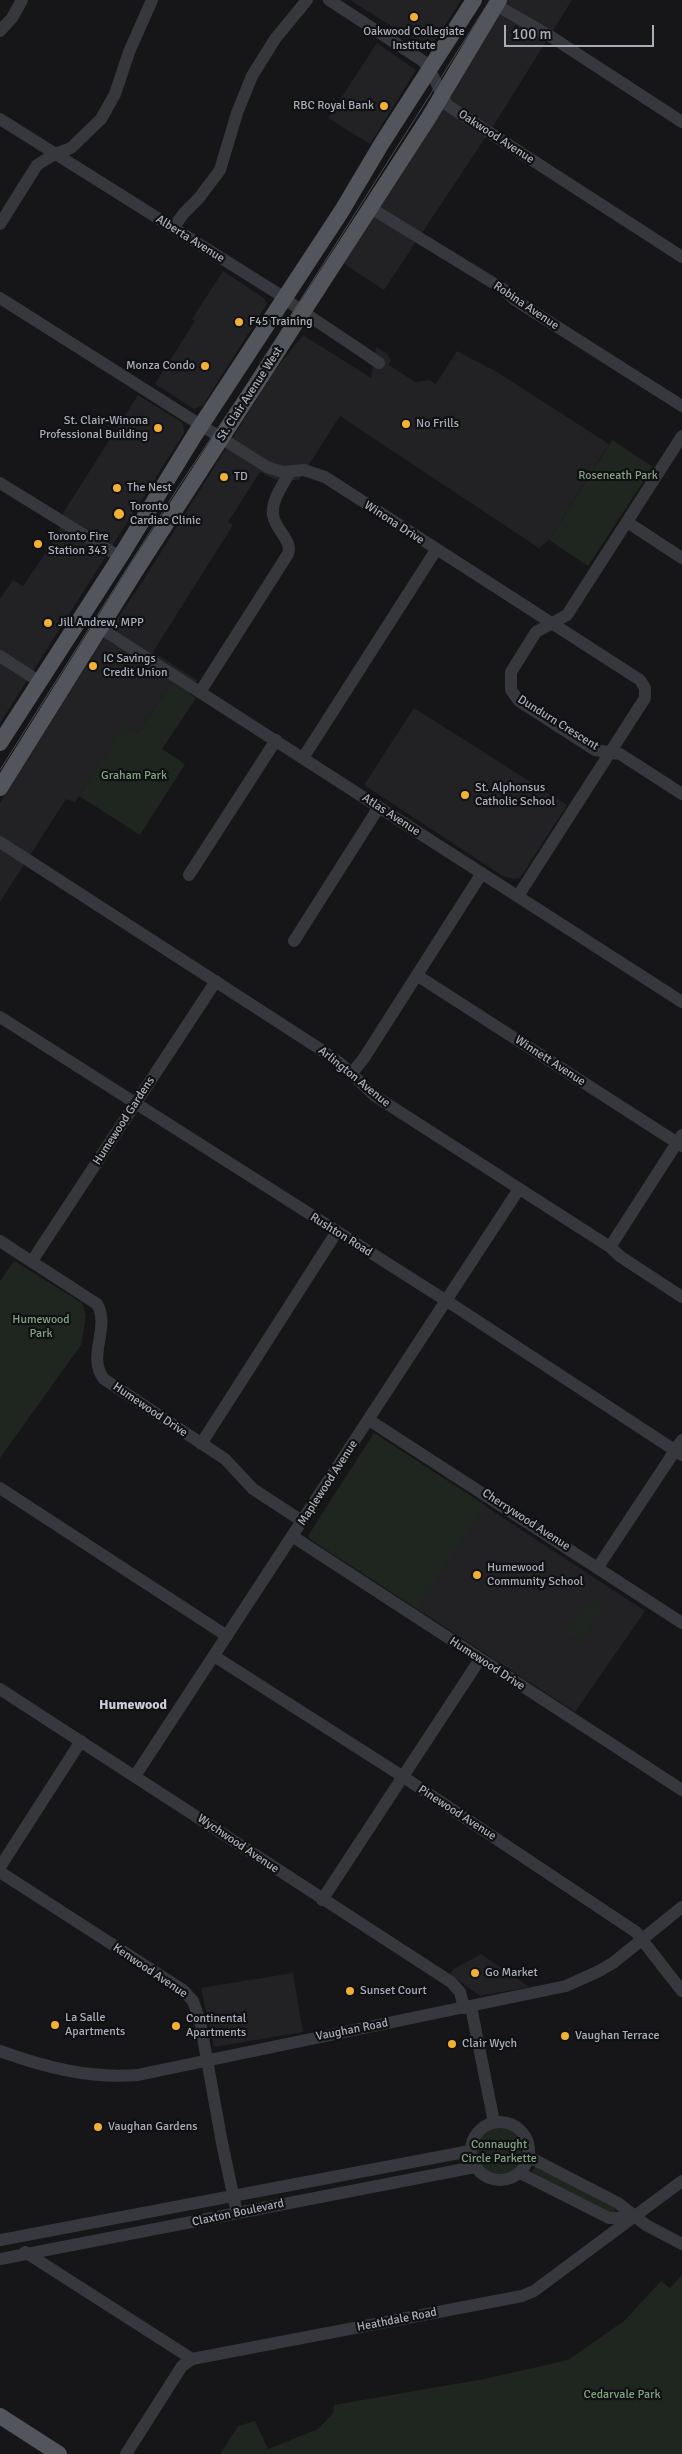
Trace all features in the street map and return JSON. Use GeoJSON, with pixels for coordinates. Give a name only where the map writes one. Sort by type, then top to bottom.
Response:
{"type":"FeatureCollection","features":[{"type":"Feature","properties":{"kind":"main road","name":"St. Clair Avenue West"},"geometry":{"type":"LineString","coordinates":[[0,743],[202,426],[285,300],[361,180],[382,143],[474,0]]}},
{"type":"Feature","properties":{"kind":"main road","name":"St. Clair Avenue West"},"geometry":{"type":"LineString","coordinates":[[0,788],[100,628],[441,96],[498,2]]}},
{"type":"Feature","properties":{"kind":"main road"},"geometry":{"type":"LineString","coordinates":[[0,2416],[59,2454]]}},
{"type":"Feature","properties":{"kind":"street"},"geometry":{"type":"LineString","coordinates":[[0,31],[12,18],[22,0]]}},
{"type":"Feature","properties":{"kind":"street"},"geometry":{"type":"LineString","coordinates":[[0,224],[37,166],[54,154],[71,148],[92,129],[109,107],[138,29],[152,0]]}},
{"type":"Feature","properties":{"kind":"street"},"geometry":{"type":"LineString","coordinates":[[173,228],[220,170],[237,113],[252,76],[274,40],[307,0]]}},
{"type":"Feature","properties":{"kind":"street","name":"Oakwood Avenue"},"geometry":{"type":"LineString","coordinates":[[329,0],[423,61],[430,70],[441,96],[453,110],[682,257]]}},
{"type":"Feature","properties":{"kind":"street"},"geometry":{"type":"LineString","coordinates":[[498,2],[682,122]]}},
{"type":"Feature","properties":{"kind":"street","name":"Alberta Avenue"},"geometry":{"type":"LineString","coordinates":[[0,119],[331,329],[378,363]]}},
{"type":"Feature","properties":{"kind":"street","name":"Robina Avenue"},"geometry":{"type":"LineString","coordinates":[[369,207],[503,289],[515,300],[682,406]]}},
{"type":"Feature","properties":{"kind":"street","name":"Winona Drive"},"geometry":{"type":"LineString","coordinates":[[0,298],[272,470],[290,472],[304,470],[325,477],[643,684],[645,698],[610,752]]}},
{"type":"Feature","properties":{"kind":"street"},"geometry":{"type":"LineString","coordinates":[[553,624],[567,615],[682,436]]}},
{"type":"Feature","properties":{"kind":"street"},"geometry":{"type":"LineString","coordinates":[[200,692],[288,554],[289,546],[274,521],[273,509],[275,499],[290,472]]}},
{"type":"Feature","properties":{"kind":"street"},"geometry":{"type":"LineString","coordinates":[[0,482],[120,557]]}},
{"type":"Feature","properties":{"kind":"street"},"geometry":{"type":"LineString","coordinates":[[627,522],[682,558]]}},
{"type":"Feature","properties":{"kind":"street"},"geometry":{"type":"LineString","coordinates":[[303,758],[436,550]]}},
{"type":"Feature","properties":{"kind":"street","name":"Dundurn Crescent"},"geometry":{"type":"LineString","coordinates":[[518,896],[610,752],[595,750],[519,701],[513,694],[510,685],[511,672],[536,632],[553,624]]}},
{"type":"Feature","properties":{"kind":"street","name":"Atlas Avenue"},"geometry":{"type":"LineString","coordinates":[[100,628],[682,1002]]}},
{"type":"Feature","properties":{"kind":"street"},"geometry":{"type":"LineString","coordinates":[[0,656],[40,682]]}},
{"type":"Feature","properties":{"kind":"street"},"geometry":{"type":"LineString","coordinates":[[189,875],[276,740]]}},
{"type":"Feature","properties":{"kind":"street"},"geometry":{"type":"LineString","coordinates":[[610,752],[620,754],[682,794]]}},
{"type":"Feature","properties":{"kind":"street"},"geometry":{"type":"LineString","coordinates":[[294,941],[379,807]]}},
{"type":"Feature","properties":{"kind":"street","name":"Arlington Avenue"},"geometry":{"type":"LineString","coordinates":[[0,842],[320,1049],[352,1073],[375,1096],[610,1247],[621,1257],[682,1297]]}},
{"type":"Feature","properties":{"kind":"street"},"geometry":{"type":"LineString","coordinates":[[352,1073],[418,976],[482,873]]}},
{"type":"Feature","properties":{"kind":"street","name":"Winnett Avenue"},"geometry":{"type":"LineString","coordinates":[[418,976],[680,1141]]}},
{"type":"Feature","properties":{"kind":"street","name":"Humewood Gardens"},"geometry":{"type":"LineString","coordinates":[[32,1261],[216,981]]}},
{"type":"Feature","properties":{"kind":"street","name":"Rushton Road"},"geometry":{"type":"LineString","coordinates":[[0,1017],[136,1102],[336,1232],[680,1448]]}},
{"type":"Feature","properties":{"kind":"street"},"geometry":{"type":"LineString","coordinates":[[610,1247],[680,1141]]}},
{"type":"Feature","properties":{"kind":"street","name":"Maplewood Avenue"},"geometry":{"type":"LineString","coordinates":[[135,1776],[519,1189]]}},
{"type":"Feature","properties":{"kind":"street"},"geometry":{"type":"LineString","coordinates":[[201,1444],[336,1232]]}},
{"type":"Feature","properties":{"kind":"street","name":"Humewood Drive"},"geometry":{"type":"LineString","coordinates":[[0,1242],[97,1304],[101,1315],[96,1362],[104,1379],[229,1462],[252,1489],[302,1521]]}},
{"type":"Feature","properties":{"kind":"street","name":"Cherrywood Avenue"},"geometry":{"type":"LineString","coordinates":[[369,1420],[682,1623]]}},
{"type":"Feature","properties":{"kind":"street"},"geometry":{"type":"LineString","coordinates":[[598,1567],[680,1448]]}},
{"type":"Feature","properties":{"kind":"street"},"geometry":{"type":"LineString","coordinates":[[0,1488],[227,1636]]}},
{"type":"Feature","properties":{"kind":"street","name":"Humewood Drive"},"geometry":{"type":"LineString","coordinates":[[292,1536],[682,1790]]}},
{"type":"Feature","properties":{"kind":"street","name":"Pinewood Avenue"},"geometry":{"type":"LineString","coordinates":[[214,1656],[402,1776],[590,1901],[643,1939],[682,1991]]}},
{"type":"Feature","properties":{"kind":"street"},"geometry":{"type":"LineString","coordinates":[[322,1900],[480,1659]]}},
{"type":"Feature","properties":{"kind":"street","name":"Wychwood Avenue"},"geometry":{"type":"LineString","coordinates":[[0,1689],[450,1982],[460,1992],[468,2008],[494,2122]]}},
{"type":"Feature","properties":{"kind":"street"},"geometry":{"type":"LineString","coordinates":[[0,1867],[81,1741]]}},
{"type":"Feature","properties":{"kind":"street","name":"Kenwood Avenue"},"geometry":{"type":"LineString","coordinates":[[0,1872],[189,1996],[197,2008],[237,2213]]}},
{"type":"Feature","properties":{"kind":"street","name":"Vaughan Road"},"geometry":{"type":"LineString","coordinates":[[0,2051],[31,2062],[81,2074],[113,2077],[137,2075],[208,2059],[468,2008],[547,1991],[583,1979],[612,1963],[682,1907]]}},
{"type":"Feature","properties":{"kind":"street"},"geometry":{"type":"LineString","coordinates":[[494,2122],[513,2124],[527,2138],[529,2157],[520,2173],[501,2180],[482,2175],[475,2168],[470,2151],[472,2141],[477,2132],[485,2125],[494,2122]]}},
{"type":"Feature","properties":{"kind":"street","name":"Claxton Boulevard"},"geometry":{"type":"LineString","coordinates":[[1,2239],[470,2151]]}},
{"type":"Feature","properties":{"kind":"street"},"geometry":{"type":"LineString","coordinates":[[529,2157],[618,2202],[634,2217],[682,2244]]}},
{"type":"Feature","properties":{"kind":"street","name":"Claxton Boulevard"},"geometry":{"type":"LineString","coordinates":[[0,2259],[475,2168]]}},
{"type":"Feature","properties":{"kind":"street"},"geometry":{"type":"LineString","coordinates":[[520,2173],[608,2218],[634,2217]]}},
{"type":"Feature","properties":{"kind":"street","name":"Heathdale Road"},"geometry":{"type":"LineString","coordinates":[[192,2359],[522,2296],[534,2291],[682,2181]]}},
{"type":"Feature","properties":{"kind":"street"},"geometry":{"type":"LineString","coordinates":[[1,2239],[27,2253],[192,2359],[182,2366],[126,2454]]}},
{"type":"Feature","properties":{"kind":"shaded area","name":"Oakwood Collegiate Institute"},"geometry":{"type":"Polygon","coordinates":[[[350,0],[461,0],[439,35],[431,44],[420,44],[350,0]]]}},
{"type":"Feature","properties":{"kind":"shaded area"},"geometry":{"type":"Polygon","coordinates":[[[506,0],[572,0],[497,120],[384,290],[343,263],[506,0]]]}},
{"type":"Feature","properties":{"kind":"shaded area"},"geometry":{"type":"Polygon","coordinates":[[[377,43],[416,70],[370,144],[328,118],[377,43]]]}},
{"type":"Feature","properties":{"kind":"shaded area"},"geometry":{"type":"Polygon","coordinates":[[[223,271],[264,298],[267,304],[203,405],[194,409],[155,384],[195,321],[192,319],[223,271]]]}},
{"type":"Feature","properties":{"kind":"shaded area"},"geometry":{"type":"Polygon","coordinates":[[[303,335],[371,378],[376,347],[387,353],[391,361],[389,365],[415,382],[429,380],[436,384],[457,351],[497,372],[609,444],[549,540],[539,548],[340,416],[299,480],[276,480],[260,472],[228,522],[233,525],[153,652],[197,680],[189,694],[172,683],[138,733],[125,726],[75,802],[66,799],[0,902],[0,803],[102,641],[141,584],[275,370],[303,335]]]}},
{"type":"Feature","properties":{"kind":"shaded area"},"geometry":{"type":"Polygon","coordinates":[[[138,395],[183,423],[184,433],[0,723],[0,599],[13,580],[23,586],[59,533],[63,513],[138,395]]]}},
{"type":"Feature","properties":{"kind":"shaded area","name":"St. Alphonsus Catholic School"},"geometry":{"type":"Polygon","coordinates":[[[414,708],[567,805],[520,878],[514,879],[503,876],[364,785],[414,708]]]}},
{"type":"Feature","properties":{"kind":"shaded area","name":"Humewood Community School"},"geometry":{"type":"Polygon","coordinates":[[[374,1433],[645,1611],[575,1712],[308,1536],[374,1433]]]}},
{"type":"Feature","properties":{"kind":"shaded area"},"geometry":{"type":"Polygon","coordinates":[[[481,1954],[529,1987],[480,1996],[450,1974],[454,1969],[481,1954]]]}},
{"type":"Feature","properties":{"kind":"shaded area"},"geometry":{"type":"Polygon","coordinates":[[[293,1973],[303,2032],[214,2047],[201,1988],[293,1973]]]}},
{"type":"Feature","properties":{"kind":"green space","name":"Roseneath Park"},"geometry":{"type":"Polygon","coordinates":[[[612,440],[653,467],[588,566],[549,540],[612,440]]]}},
{"type":"Feature","properties":{"kind":"green space","name":"Graham Park"},"geometry":{"type":"Polygon","coordinates":[[[172,683],[196,698],[162,749],[185,764],[140,835],[79,796],[125,725],[138,733],[172,683]]]}},
{"type":"Feature","properties":{"kind":"green space","name":"Humewood Park"},"geometry":{"type":"Polygon","coordinates":[[[14,1261],[82,1303],[86,1316],[81,1345],[0,1458],[0,1281],[14,1261]]]}},
{"type":"Feature","properties":{"kind":"green space"},"geometry":{"type":"Polygon","coordinates":[[[374,1433],[485,1505],[417,1609],[308,1536],[374,1433]]]}},
{"type":"Feature","properties":{"kind":"green space"},"geometry":{"type":"Polygon","coordinates":[[[593,1599],[607,1608],[588,1629],[583,1641],[566,1632],[593,1599]]]}},
{"type":"Feature","properties":{"kind":"green space","name":"Connaught Circle Parkette"},"geometry":{"type":"Polygon","coordinates":[[[494,2127],[504,2127],[516,2134],[523,2146],[523,2156],[516,2168],[504,2175],[494,2175],[486,2171],[479,2164],[475,2156],[475,2146],[479,2138],[486,2131],[494,2127]]]}},
{"type":"Feature","properties":{"kind":"green space"},"geometry":{"type":"Polygon","coordinates":[[[535,2166],[615,2208],[615,2211],[611,2213],[532,2172],[535,2166]]]}},
{"type":"Feature","properties":{"kind":"green space","name":"Cedarvale Park"},"geometry":{"type":"Polygon","coordinates":[[[682,2275],[682,2454],[220,2454],[238,2426],[255,2421],[268,2449],[318,2429],[333,2413],[334,2405],[484,2379],[568,2360],[624,2321],[661,2281],[670,2288],[682,2275]]]}},
{"type":"Feature","properties":{"kind":"tram line"},"geometry":{"type":"LineString","coordinates":[[0,770],[179,486],[250,380],[490,0]]}},
{"type":"Feature","properties":{"kind":"place","name":"Oakwood Collegiate Institute"},"geometry":{"type":"Point","coordinates":[414,17]}},
{"type":"Feature","properties":{"kind":"place","name":"RBC Royal Bank"},"geometry":{"type":"Point","coordinates":[384,106]}},
{"type":"Feature","properties":{"kind":"place","name":"F45 Training"},"geometry":{"type":"Point","coordinates":[239,322]}},
{"type":"Feature","properties":{"kind":"place","name":"Monza Condo"},"geometry":{"type":"Point","coordinates":[205,366]}},
{"type":"Feature","properties":{"kind":"place","name":"No Frills"},"geometry":{"type":"Point","coordinates":[406,424]}},
{"type":"Feature","properties":{"kind":"place","name":"St. Clair-Winona Professional Building"},"geometry":{"type":"Point","coordinates":[158,428]}},
{"type":"Feature","properties":{"kind":"place","name":"TD"},"geometry":{"type":"Point","coordinates":[224,477]}},
{"type":"Feature","properties":{"kind":"place","name":"The Nest"},"geometry":{"type":"Point","coordinates":[117,488]}},
{"type":"Feature","properties":{"kind":"place","name":"Toronto Cardiac Clinic"},"geometry":{"type":"Point","coordinates":[119,514]}},
{"type":"Feature","properties":{"kind":"place","name":"Toronto Fire Station 343"},"geometry":{"type":"Point","coordinates":[38,544]}},
{"type":"Feature","properties":{"kind":"place","name":"Jill Andrew, MPP"},"geometry":{"type":"Point","coordinates":[48,623]}},
{"type":"Feature","properties":{"kind":"place","name":"IC Savings Credit Union"},"geometry":{"type":"Point","coordinates":[93,666]}},
{"type":"Feature","properties":{"kind":"place","name":"St. Alphonsus Catholic School"},"geometry":{"type":"Point","coordinates":[465,795]}},
{"type":"Feature","properties":{"kind":"place","name":"Humewood Community School"},"geometry":{"type":"Point","coordinates":[477,1575]}},
{"type":"Feature","properties":{"kind":"place","name":"Go Market"},"geometry":{"type":"Point","coordinates":[475,1973]}},
{"type":"Feature","properties":{"kind":"place","name":"Sunset Court"},"geometry":{"type":"Point","coordinates":[350,1991]}},
{"type":"Feature","properties":{"kind":"place","name":"La Salle Apartments"},"geometry":{"type":"Point","coordinates":[55,2025]}},
{"type":"Feature","properties":{"kind":"place","name":"Continental Apartments"},"geometry":{"type":"Point","coordinates":[176,2026]}},
{"type":"Feature","properties":{"kind":"place","name":"Vaughan Terrace"},"geometry":{"type":"Point","coordinates":[565,2036]}},
{"type":"Feature","properties":{"kind":"place","name":"Clair Wych"},"geometry":{"type":"Point","coordinates":[452,2044]}},
{"type":"Feature","properties":{"kind":"place","name":"Vaughan Gardens"},"geometry":{"type":"Point","coordinates":[98,2127]}},
{"type":"Feature","properties":{"kind":"district","name":"Humewood"},"geometry":{"type":"Point","coordinates":[133,1705]}}]}
